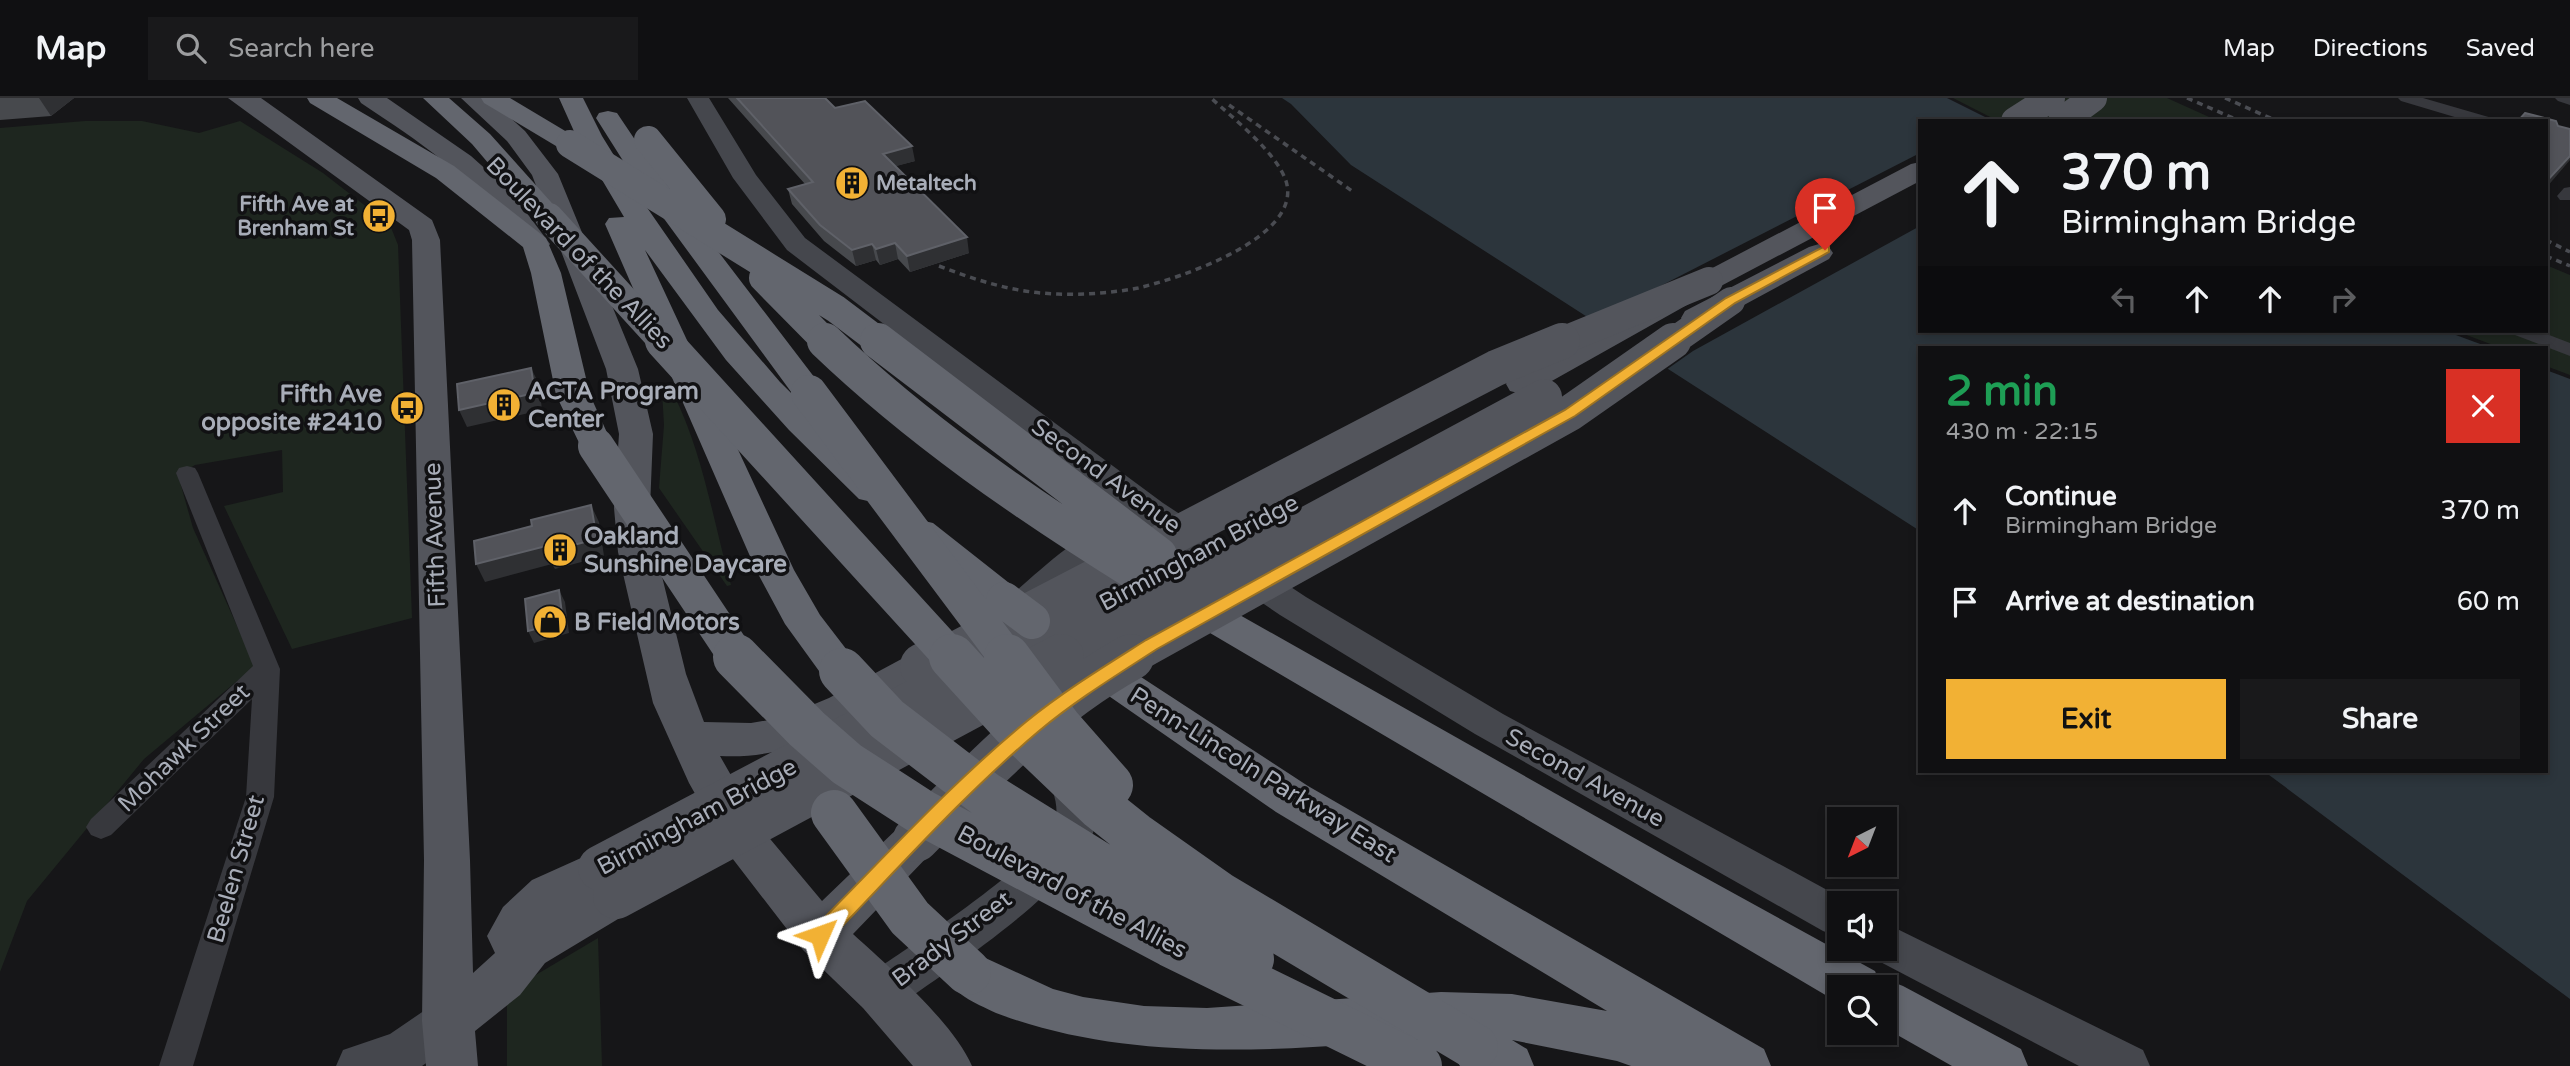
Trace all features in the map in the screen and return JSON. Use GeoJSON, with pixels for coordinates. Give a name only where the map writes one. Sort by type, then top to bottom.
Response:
{"type":"FeatureCollection","features":[{"type":"Feature","properties":{"kind":"highway"},"geometry":{"type":"LineString","coordinates":[[319,98],[445,172],[480,197],[543,231]]}},
{"type":"Feature","properties":{"kind":"highway"},"geometry":{"type":"LineString","coordinates":[[435,98],[476,133],[512,176]]}},
{"type":"Feature","properties":{"kind":"highway"},"geometry":{"type":"LineString","coordinates":[[493,98],[578,137],[836,309],[1146,563],[1520,795],[1836,975]]}},
{"type":"Feature","properties":{"kind":"highway","name":"Penn-Lincoln Parkway East"},"geometry":{"type":"LineString","coordinates":[[571,98],[578,137],[679,282],[755,376],[855,475],[1018,610],[1131,692],[1292,799],[1745,1066]]}},
{"type":"Feature","properties":{"kind":"highway"},"geometry":{"type":"LineString","coordinates":[[597,98],[768,284],[846,362],[975,467],[1070,533],[1146,563]]}},
{"type":"Feature","properties":{"kind":"highway"},"geometry":{"type":"LineString","coordinates":[[620,98],[636,143],[1079,751],[1126,801],[1281,933]]}},
{"type":"Feature","properties":{"kind":"highway"},"geometry":{"type":"LineString","coordinates":[[578,137],[775,570],[805,624],[871,703],[915,742],[996,801],[1426,1066]]}},
{"type":"Feature","properties":{"kind":"highway","name":"Boulevard of the Allies"},"geometry":{"type":"LineString","coordinates":[[512,176],[543,231],[1040,751],[1135,835],[1220,895],[1492,1056]]}},
{"type":"Feature","properties":{"kind":"highway","name":"Boulevard of the Allies"},"geometry":{"type":"LineString","coordinates":[[543,231],[547,273],[573,395],[596,446],[734,655],[825,746],[894,796],[1170,944],[1419,1066]]}},
{"type":"Feature","properties":{"kind":"highway"},"geometry":{"type":"LineString","coordinates":[[734,655],[783,738],[895,903],[928,940],[968,972],[1019,1001],[1047,1012],[1107,1026],[1173,1032],[1207,1032],[1441,1015],[1513,1017],[1617,1037],[1698,1066]]}},
{"type":"Feature","properties":{"kind":"highway"},"geometry":{"type":"LineString","coordinates":[[1897,1009],[2002,1066]]}},
{"type":"Feature","properties":{"kind":"main road","name":"Fifth Avenue"},"geometry":{"type":"LineString","coordinates":[[239,98],[252,103],[422,226],[426,240],[447,860],[450,1043]]}},
{"type":"Feature","properties":{"kind":"main road","name":"Boulevard of the Allies"},"geometry":{"type":"LineString","coordinates":[[370,98],[479,173],[510,207],[543,231]]}},
{"type":"Feature","properties":{"kind":"main road","name":"Boulevard of the Allies"},"geometry":{"type":"LineString","coordinates":[[401,98],[474,145],[512,176]]}},
{"type":"Feature","properties":{"kind":"main road"},"geometry":{"type":"LineString","coordinates":[[473,98],[505,124],[545,174],[622,369],[636,434],[633,528],[665,674],[689,737],[727,813],[745,841],[820,935],[881,992],[946,1066]]}},
{"type":"Feature","properties":{"kind":"main road","name":"Second Avenue"},"geometry":{"type":"LineString","coordinates":[[698,98],[745,178],[796,244],[1151,511],[1293,606],[1489,724],[1827,911]]}},
{"type":"Feature","properties":{"kind":"main road"},"geometry":{"type":"LineString","coordinates":[[2018,119],[2051,98]]}},
{"type":"Feature","properties":{"kind":"main road"},"geometry":{"type":"LineString","coordinates":[[2066,119],[2093,98]]}},
{"type":"Feature","properties":{"kind":"main road","name":"Birmingham Bridge"},"geometry":{"type":"LineString","coordinates":[[450,1043],[483,994],[523,957],[528,948],[553,931],[609,882],[1646,342],[1720,291],[1918,171]]}},
{"type":"Feature","properties":{"kind":"main road","name":"Birmingham Bridge"},"geometry":{"type":"LineString","coordinates":[[1720,291],[1918,200]]}},
{"type":"Feature","properties":{"kind":"main road"},"geometry":{"type":"LineString","coordinates":[[689,737],[741,741],[799,729],[1485,373],[1720,291]]}},
{"type":"Feature","properties":{"kind":"main road"},"geometry":{"type":"LineString","coordinates":[[820,935],[1016,740],[1116,665],[1570,413],[1720,291]]}},
{"type":"Feature","properties":{"kind":"main road","name":"Brady Street"},"geometry":{"type":"LineString","coordinates":[[881,992],[1021,887],[1054,859],[1066,844],[1077,814],[1072,786],[1055,758],[991,687],[987,675],[989,649],[1005,622],[1063,569],[1151,511]]}},
{"type":"Feature","properties":{"kind":"main road"},"geometry":{"type":"LineString","coordinates":[[1897,948],[2126,1066]]}},
{"type":"Feature","properties":{"kind":"main road"},"geometry":{"type":"LineString","coordinates":[[360,1066],[404,1051],[450,1043]]}},
{"type":"Feature","properties":{"kind":"street"},"geometry":{"type":"LineString","coordinates":[[2406,98],[2479,119]]}},
{"type":"Feature","properties":{"kind":"street"},"geometry":{"type":"LineString","coordinates":[[2563,98],[2570,100]]}},
{"type":"Feature","properties":{"kind":"street"},"geometry":{"type":"LineString","coordinates":[[2017,99],[2059,119]]}},
{"type":"Feature","properties":{"kind":"street"},"geometry":{"type":"LineString","coordinates":[[2527,333],[2570,350]]}},
{"type":"Feature","properties":{"kind":"street","name":"Beelen Street"},"geometry":{"type":"LineString","coordinates":[[176,1066],[260,797],[267,669],[187,472]]}},
{"type":"Feature","properties":{"kind":"street","name":"Mohawk Street"},"geometry":{"type":"LineString","coordinates":[[101,827],[267,669]]}},
{"type":"Feature","properties":{"kind":"shaded area"},"geometry":{"type":"Polygon","coordinates":[[[1282,98],[1947,98],[1989,119],[1918,119],[1918,333],[2450,333],[2486,346],[1918,346],[1918,530],[1351,165],[1282,98]]]}},
{"type":"Feature","properties":{"kind":"shaded area"},"geometry":{"type":"Polygon","coordinates":[[[1953,98],[2167,98],[2214,119],[1994,119],[1953,98]]]}},
{"type":"Feature","properties":{"kind":"shaded area"},"geometry":{"type":"Polygon","coordinates":[[[85,121],[142,121],[199,133],[240,121],[323,173],[390,225],[398,245],[412,618],[292,649],[224,506],[283,492],[282,450],[195,465],[178,475],[193,528],[255,666],[144,759],[27,901],[0,972],[0,128],[85,121]]]}},
{"type":"Feature","properties":{"kind":"shaded area"},"geometry":{"type":"Polygon","coordinates":[[[2548,266],[2570,275],[2570,375],[2548,367],[2548,346],[2496,346],[2461,333],[2548,333],[2548,266]]]}},
{"type":"Feature","properties":{"kind":"shaded area"},"geometry":{"type":"Polygon","coordinates":[[[2548,371],[2570,379],[2570,999],[2266,773],[2548,773],[2548,371]]]}},
{"type":"Feature","properties":{"kind":"shaded area"},"geometry":{"type":"Polygon","coordinates":[[[662,391],[673,393],[692,439],[731,585],[727,586],[659,488],[664,425],[662,391]]]}},
{"type":"Feature","properties":{"kind":"shaded area"},"geometry":{"type":"Polygon","coordinates":[[[598,938],[602,1066],[507,1066],[507,992],[598,938]]]}},
{"type":"Feature","properties":{"kind":"pier"},"geometry":{"type":"Polygon","coordinates":[[[1918,154],[1918,227],[1693,351],[1666,370],[1586,319],[1635,299],[1918,154]]]}},
{"type":"Feature","properties":{"kind":"building","name":"Metaltech"},"geometry":{"type":"Polygon","coordinates":[[[737,98],[825,98],[835,108],[865,101],[912,146],[883,154],[967,237],[907,256],[895,243],[876,249],[872,244],[852,250],[820,225],[788,189],[813,182],[737,98]]]}},
{"type":"Feature","properties":{"kind":"building"},"geometry":{"type":"Polygon","coordinates":[[[2525,113],[2556,121],[2558,126],[2570,129],[2570,156],[2548,180],[2548,119],[2520,119],[2525,113]]]}},
{"type":"Feature","properties":{"kind":"building"},"geometry":{"type":"Polygon","coordinates":[[[531,368],[535,393],[459,410],[457,384],[531,368]]]}},
{"type":"Feature","properties":{"kind":"building"},"geometry":{"type":"Polygon","coordinates":[[[591,505],[597,539],[546,552],[546,546],[476,564],[474,541],[532,526],[531,520],[591,505]]]}},
{"type":"Feature","properties":{"kind":"building"},"geometry":{"type":"Polygon","coordinates":[[[559,590],[563,622],[528,631],[525,599],[559,590]]]}},
{"type":"Feature","properties":{"kind":"railway"},"geometry":{"type":"LineString","coordinates":[[939,266],[1012,289],[1088,294],[1128,290],[1180,276],[1257,238],[1276,220],[1286,202],[1286,181],[1264,147],[1211,98]]}},
{"type":"Feature","properties":{"kind":"railway"},"geometry":{"type":"LineString","coordinates":[[2187,98],[2235,119]]}},
{"type":"Feature","properties":{"kind":"railway"},"geometry":{"type":"LineString","coordinates":[[2225,98],[2272,119]]}},
{"type":"Feature","properties":{"kind":"railway"},"geometry":{"type":"LineString","coordinates":[[1229,105],[1355,193]]}},
{"type":"Feature","properties":{"kind":"railway"},"geometry":{"type":"LineString","coordinates":[[2548,241],[2570,252]]}},
{"type":"Feature","properties":{"kind":"railway"},"geometry":{"type":"LineString","coordinates":[[2548,257],[2570,266]]}},
{"type":"Feature","properties":{"kind":"place","name":"Metaltech"},"geometry":{"type":"Point","coordinates":[852,183]}},
{"type":"Feature","properties":{"kind":"place","name":"Fifth Ave at Brenham St"},"geometry":{"type":"Point","coordinates":[379,216]}},
{"type":"Feature","properties":{"kind":"place","name":"ACTA Program Center"},"geometry":{"type":"Point","coordinates":[504,405]}},
{"type":"Feature","properties":{"kind":"place","name":"Fifth Ave opposite #2410"},"geometry":{"type":"Point","coordinates":[407,408]}},
{"type":"Feature","properties":{"kind":"place","name":"Oakland Sunshine Daycare"},"geometry":{"type":"Point","coordinates":[560,550]}},
{"type":"Feature","properties":{"kind":"place","name":"B Field Motors"},"geometry":{"type":"Point","coordinates":[550,622]}},
{"type":"Feature","properties":{"kind":"route"},"geometry":{"type":"LineString","coordinates":[[820,935],[1008,748],[1033,726],[1116,665],[1570,413],[1731,301],[1825,250]]}}]}
